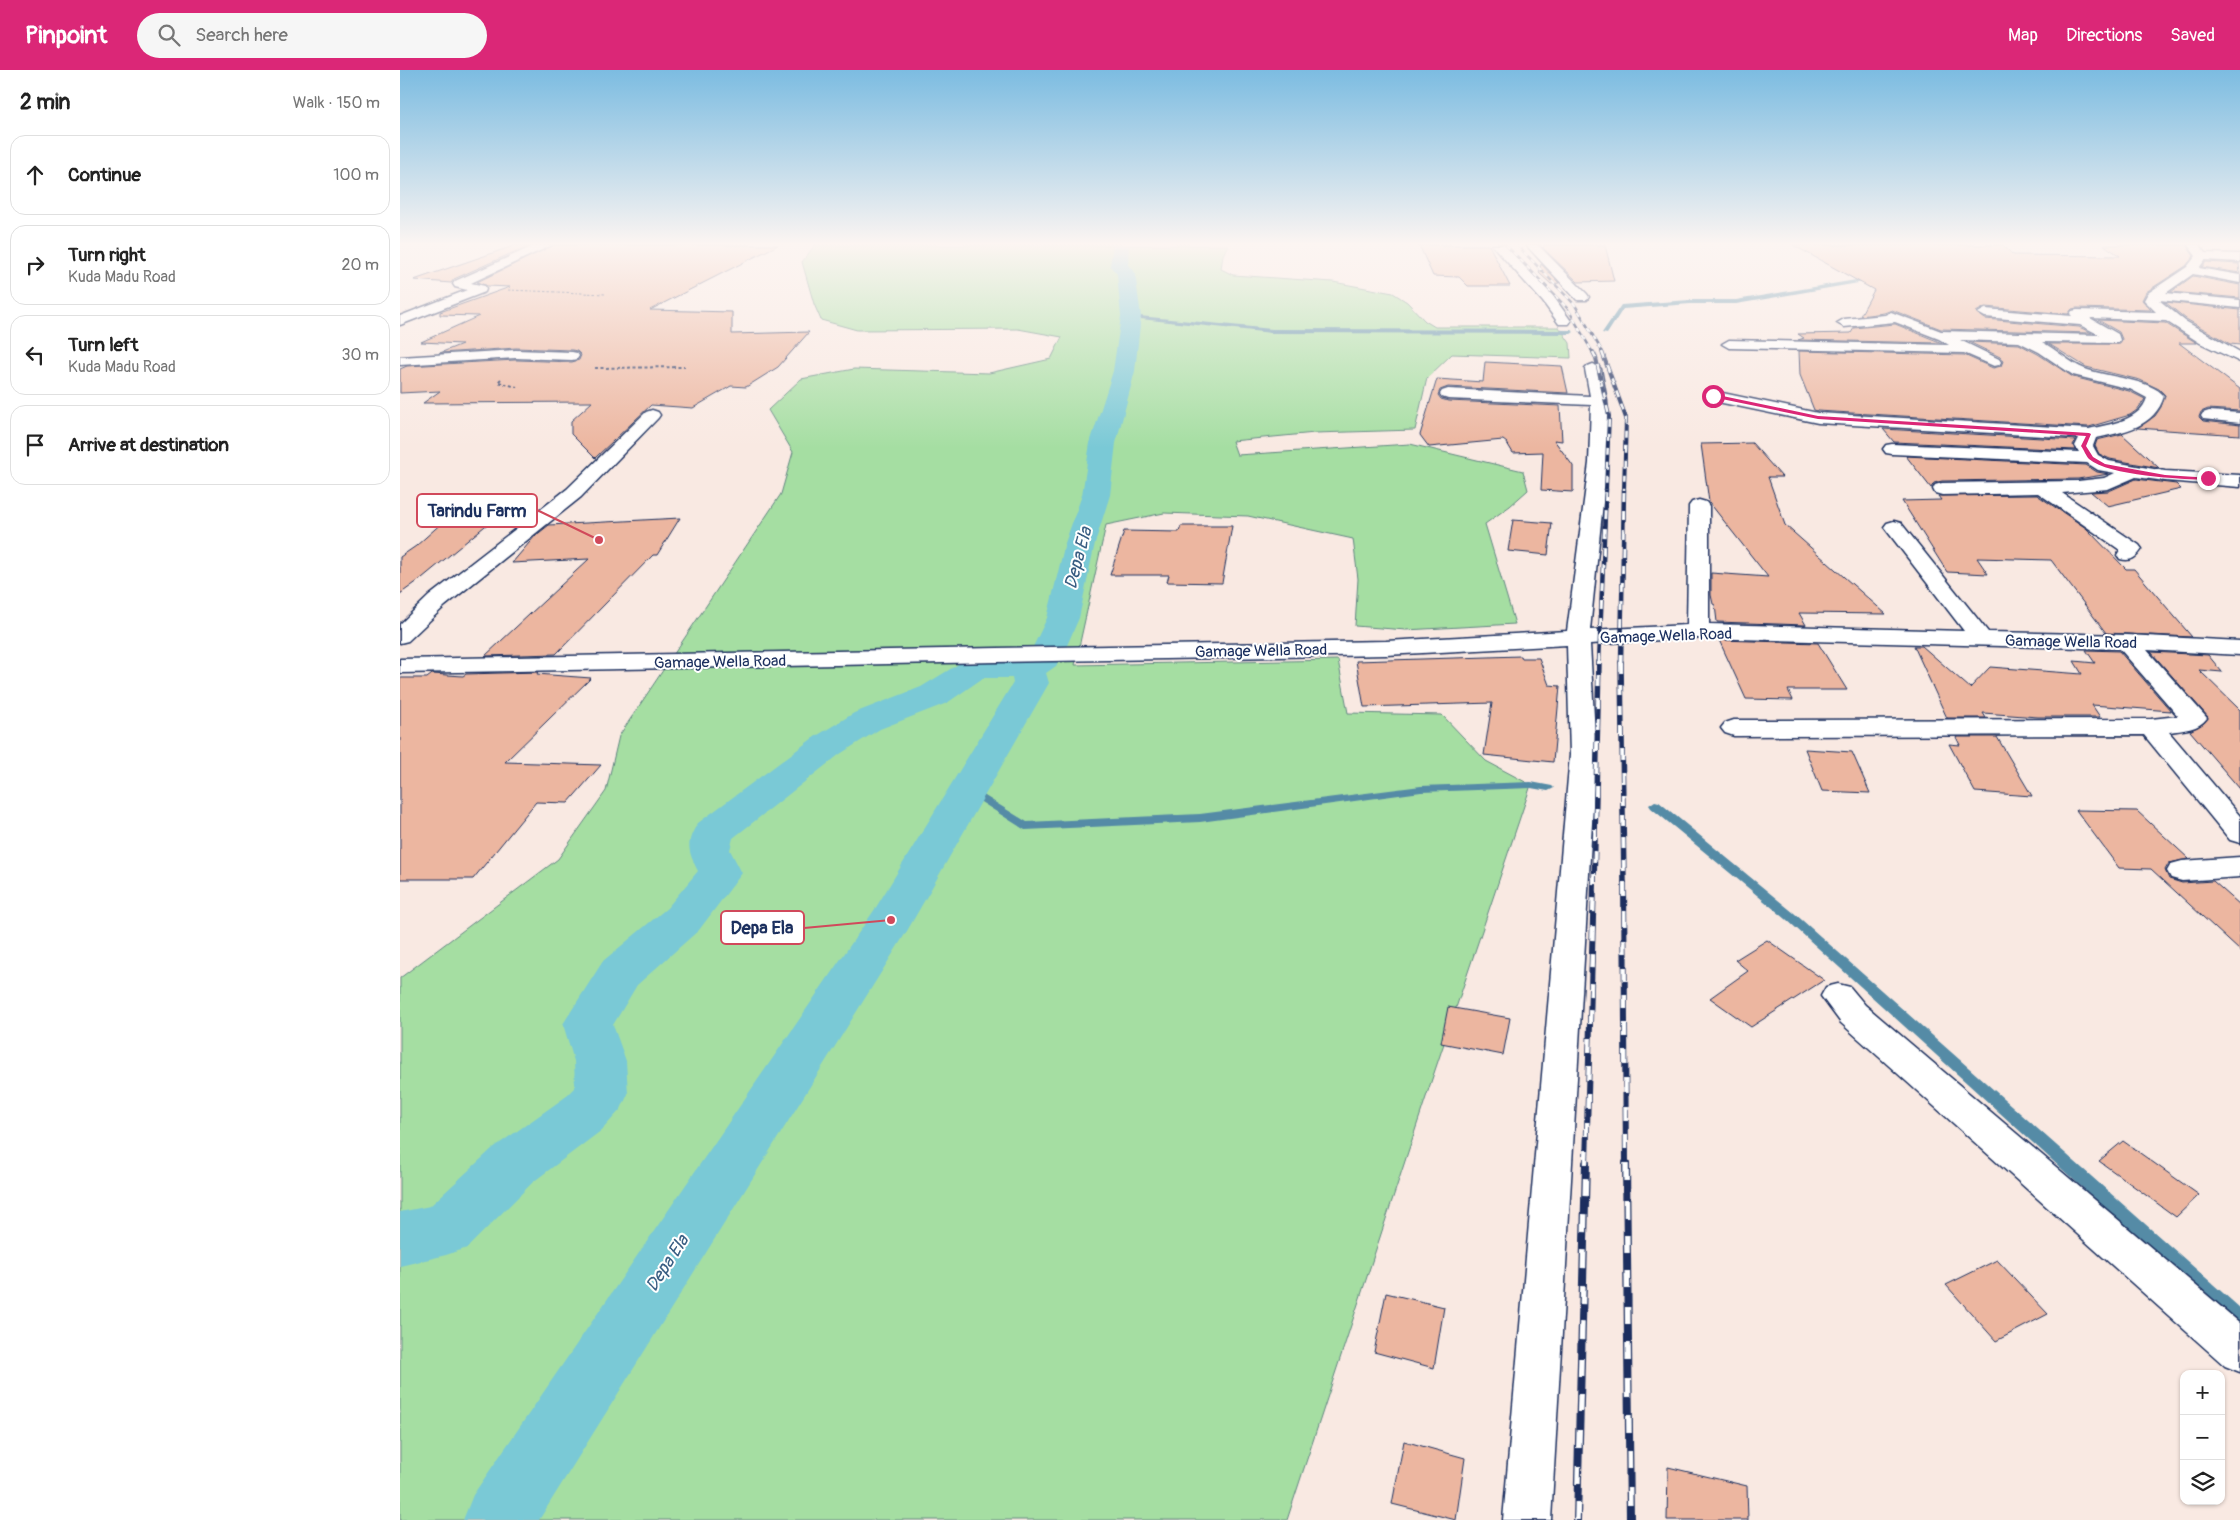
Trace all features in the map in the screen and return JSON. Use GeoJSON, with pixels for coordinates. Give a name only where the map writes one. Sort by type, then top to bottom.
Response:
{"type":"FeatureCollection","features":[{"type":"Feature","properties":{"kind":"street"},"geometry":{"type":"LineString","coordinates":[[406,313],[418,314]]}},
{"type":"Feature","properties":{"kind":"street"},"geometry":{"type":"LineString","coordinates":[[400,321],[421,313]]}},
{"type":"Feature","properties":{"kind":"street"},"geometry":{"type":"LineString","coordinates":[[1558,313],[1564,321]]}},
{"type":"Feature","properties":{"kind":"street"},"geometry":{"type":"LineString","coordinates":[[1985,313],[2084,322]]}},
{"type":"Feature","properties":{"kind":"street"},"geometry":{"type":"LineString","coordinates":[[2164,313],[2237,355]]}},
{"type":"Feature","properties":{"kind":"street"},"geometry":{"type":"LineString","coordinates":[[1939,335],[2113,340],[2113,337],[2084,322],[2076,314],[2170,317]]}},
{"type":"Feature","properties":{"kind":"street"},"geometry":{"type":"LineString","coordinates":[[1844,322],[1894,317],[1939,335],[1994,362]]}},
{"type":"Feature","properties":{"kind":"street"},"geometry":{"type":"LineString","coordinates":[[1713,396],[1818,418],[2089,434],[2129,424],[2151,408],[2156,396],[2135,386],[2078,372],[2022,337]]}},
{"type":"Feature","properties":{"kind":"street"},"geometry":{"type":"LineString","coordinates":[[1729,344],[1968,350]]}},
{"type":"Feature","properties":{"kind":"street"},"geometry":{"type":"LineString","coordinates":[[2037,345],[2092,348]]}},
{"type":"Feature","properties":{"kind":"street"},"geometry":{"type":"LineString","coordinates":[[400,361],[516,354],[572,356]]}},
{"type":"Feature","properties":{"kind":"street"},"geometry":{"type":"LineString","coordinates":[[1527,1520],[1583,755],[1578,638],[1598,463],[1599,401],[1593,369]]}},
{"type":"Feature","properties":{"kind":"street"},"geometry":{"type":"LineString","coordinates":[[1448,394],[1599,401]]}},
{"type":"Feature","properties":{"kind":"street"},"geometry":{"type":"LineString","coordinates":[[400,636],[452,589],[574,492],[652,415]]}},
{"type":"Feature","properties":{"kind":"street"},"geometry":{"type":"LineString","coordinates":[[2209,416],[2240,418]]}},
{"type":"Feature","properties":{"kind":"street"},"geometry":{"type":"LineString","coordinates":[[2089,434],[2084,446],[2090,458]]}},
{"type":"Feature","properties":{"kind":"street"},"geometry":{"type":"LineString","coordinates":[[1892,449],[2090,458],[2104,466],[2132,472],[2240,481]]}},
{"type":"Feature","properties":{"kind":"street"},"geometry":{"type":"LineString","coordinates":[[1942,489],[2044,489],[2108,483],[2132,472]]}},
{"type":"Feature","properties":{"kind":"street"},"geometry":{"type":"LineString","coordinates":[[2044,489],[2132,549],[2127,555]]}},
{"type":"Feature","properties":{"kind":"street"},"geometry":{"type":"LineString","coordinates":[[1698,631],[1699,506]]}},
{"type":"Feature","properties":{"kind":"street"},"geometry":{"type":"LineString","coordinates":[[1894,527],[1982,639]]}},
{"type":"Feature","properties":{"kind":"street","name":"Gamage Wella Road"},"geometry":{"type":"LineString","coordinates":[[400,666],[541,665],[1386,648],[1698,631],[2127,642],[2240,648]]}},
{"type":"Feature","properties":{"kind":"street"},"geometry":{"type":"LineString","coordinates":[[1734,728],[2151,727],[2187,722],[2194,718],[2127,642]]}},
{"type":"Feature","properties":{"kind":"street"},"geometry":{"type":"LineString","coordinates":[[2151,727],[2240,834]]}},
{"type":"Feature","properties":{"kind":"street"},"geometry":{"type":"LineString","coordinates":[[2182,871],[2240,867]]}},
{"type":"Feature","properties":{"kind":"street"},"geometry":{"type":"LineString","coordinates":[[1838,996],[1853,1014],[2240,1351]]}},
{"type":"Feature","properties":{"kind":"path"},"geometry":{"type":"LineString","coordinates":[[572,356],[567,369],[685,367]]}},
{"type":"Feature","properties":{"kind":"green space"},"geometry":{"type":"Polygon","coordinates":[[[818,313],[1417,313],[1425,321],[1435,327],[1559,327],[1570,343],[1571,358],[1452,354],[1427,378],[1415,430],[1315,433],[1232,441],[1237,455],[1410,444],[1523,471],[1528,490],[1485,524],[1515,624],[1406,630],[1355,626],[1358,579],[1353,539],[1248,516],[1164,513],[1106,525],[1075,665],[1338,660],[1348,713],[1442,715],[1486,761],[1531,785],[1287,1520],[400,1520],[400,978],[558,859],[606,791],[619,736],[781,494],[793,452],[768,410],[801,379],[854,369],[989,373],[1051,359],[1062,337],[1018,329],[857,330],[821,320],[818,313]]]}},
{"type":"Feature","properties":{"kind":"building"},"geometry":{"type":"Polygon","coordinates":[[[440,313],[732,313],[732,334],[809,332],[778,367],[746,387],[731,386],[693,408],[651,405],[595,458],[571,434],[571,421],[592,402],[423,403],[440,391],[400,393],[400,369],[407,366],[516,360],[572,362],[579,360],[581,355],[577,351],[572,350],[516,348],[440,353],[462,344],[421,342],[479,316],[440,315],[440,313]]]}},
{"type":"Feature","properties":{"kind":"building"},"geometry":{"type":"Polygon","coordinates":[[[1862,313],[1885,313],[1884,313],[1860,316],[1862,313]]]}},
{"type":"Feature","properties":{"kind":"building"},"geometry":{"type":"Polygon","coordinates":[[[1899,313],[1977,313],[1985,319],[2079,327],[2092,333],[1941,329],[1899,313]]]}},
{"type":"Feature","properties":{"kind":"building"},"geometry":{"type":"Polygon","coordinates":[[[2178,313],[2240,313],[2240,345],[2230,344],[2178,313]]]}},
{"type":"Feature","properties":{"kind":"building"},"geometry":{"type":"Polygon","coordinates":[[[2098,320],[2165,323],[2197,343],[2179,343],[2240,389],[2240,411],[2208,409],[2201,412],[2199,417],[2203,421],[2240,425],[2240,435],[2137,428],[2155,416],[2161,407],[2165,395],[2159,389],[2140,380],[2086,367],[2049,344],[2120,344],[2122,339],[2119,332],[2098,320]]]}},
{"type":"Feature","properties":{"kind":"building"},"geometry":{"type":"Polygon","coordinates":[[[1895,324],[1942,343],[1798,340],[1804,338],[1798,334],[1851,333],[1854,328],[1895,324]]]}},
{"type":"Feature","properties":{"kind":"building"},"geometry":{"type":"Polygon","coordinates":[[[1969,342],[2019,344],[2073,377],[2129,391],[2145,399],[2137,410],[2130,415],[2089,427],[1818,411],[1814,410],[1800,375],[1799,351],[1964,355],[1993,368],[2001,366],[2003,361],[2000,357],[1969,342]]]}},
{"type":"Feature","properties":{"kind":"building"},"geometry":{"type":"Polygon","coordinates":[[[1485,362],[1562,366],[1568,393],[1448,387],[1440,390],[1438,395],[1441,399],[1448,401],[1560,406],[1562,441],[1554,440],[1573,466],[1573,492],[1541,490],[1543,452],[1513,453],[1503,440],[1429,447],[1420,435],[1437,379],[1483,382],[1485,362]]]}},
{"type":"Feature","properties":{"kind":"building"},"geometry":{"type":"Polygon","coordinates":[[[1883,429],[2076,440],[2073,445],[2075,450],[1894,442],[1883,429]]]}},
{"type":"Feature","properties":{"kind":"building"},"geometry":{"type":"Polygon","coordinates":[[[2122,434],[2159,468],[2110,459],[2099,454],[2095,446],[2097,440],[2122,434]]]}},
{"type":"Feature","properties":{"kind":"building"},"geometry":{"type":"Polygon","coordinates":[[[1752,443],[1782,477],[1768,477],[1785,525],[1886,614],[1799,613],[1806,625],[1717,622],[1715,605],[1711,595],[1711,573],[1768,577],[1709,502],[1701,444],[1752,443]]]}},
{"type":"Feature","properties":{"kind":"building"},"geometry":{"type":"Polygon","coordinates":[[[1906,456],[2086,465],[2097,472],[2109,474],[2078,479],[1942,481],[1934,483],[1931,488],[1906,456]]]}},
{"type":"Feature","properties":{"kind":"building"},"geometry":{"type":"Polygon","coordinates":[[[2136,479],[2176,484],[2181,489],[2108,506],[2091,492],[2109,491],[2136,479]]]}},
{"type":"Feature","properties":{"kind":"building"},"geometry":{"type":"Polygon","coordinates":[[[2037,495],[2086,528],[2126,569],[2134,569],[2192,637],[2106,633],[2051,560],[1977,558],[1988,574],[1947,572],[1902,501],[1941,500],[1938,496],[2037,495]]]}},
{"type":"Feature","properties":{"kind":"building"},"geometry":{"type":"Polygon","coordinates":[[[519,498],[400,594],[400,557],[416,546],[454,512],[458,512],[471,500],[519,498]]]}},
{"type":"Feature","properties":{"kind":"building"},"geometry":{"type":"Polygon","coordinates":[[[680,518],[657,555],[653,555],[556,654],[485,656],[589,559],[512,563],[535,536],[549,525],[680,518]]]}},
{"type":"Feature","properties":{"kind":"building"},"geometry":{"type":"Polygon","coordinates":[[[1513,520],[1552,523],[1548,555],[1508,551],[1513,520]]]}},
{"type":"Feature","properties":{"kind":"building"},"geometry":{"type":"Polygon","coordinates":[[[1181,526],[1232,526],[1222,583],[1167,582],[1169,575],[1110,575],[1124,531],[1179,532],[1181,526]]]}},
{"type":"Feature","properties":{"kind":"building"},"geometry":{"type":"Polygon","coordinates":[[[1719,640],[1818,643],[1847,690],[1788,690],[1793,700],[1746,699],[1719,640]]]}},
{"type":"Feature","properties":{"kind":"building"},"geometry":{"type":"Polygon","coordinates":[[[1914,646],[1922,646],[1970,688],[1990,667],[2082,674],[2074,661],[2095,663],[2086,650],[2119,651],[2171,711],[2092,705],[2100,717],[2038,717],[1983,713],[1986,718],[1947,718],[1914,646]]]}},
{"type":"Feature","properties":{"kind":"building"},"geometry":{"type":"Polygon","coordinates":[[[2151,652],[2208,655],[2222,672],[2199,670],[2240,710],[2240,789],[2190,731],[2204,723],[2208,717],[2151,652]]]}},
{"type":"Feature","properties":{"kind":"building"},"geometry":{"type":"Polygon","coordinates":[[[1521,656],[1522,658],[1539,658],[1549,685],[1560,686],[1553,762],[1484,755],[1492,703],[1364,707],[1356,661],[1521,656]]]}},
{"type":"Feature","properties":{"kind":"building"},"geometry":{"type":"Polygon","coordinates":[[[538,672],[537,674],[591,678],[505,762],[601,765],[568,803],[536,802],[473,879],[400,879],[400,678],[427,678],[432,674],[463,676],[466,674],[538,672]]]}},
{"type":"Feature","properties":{"kind":"building"},"geometry":{"type":"Polygon","coordinates":[[[1956,737],[1997,737],[2032,796],[1975,792],[1949,744],[1960,745],[1956,737]]]}},
{"type":"Feature","properties":{"kind":"building"},"geometry":{"type":"Polygon","coordinates":[[[1805,749],[1852,752],[1870,793],[1822,791],[1805,749]]]}},
{"type":"Feature","properties":{"kind":"building"},"geometry":{"type":"Polygon","coordinates":[[[2076,810],[2137,811],[2189,859],[2169,863],[2165,870],[2169,879],[2182,883],[2213,881],[2240,905],[2240,951],[2151,869],[2119,868],[2076,810]]]}},
{"type":"Feature","properties":{"kind":"building"},"geometry":{"type":"Polygon","coordinates":[[[1767,940],[1824,980],[1751,1027],[1710,998],[1748,971],[1735,960],[1767,940]]]}},
{"type":"Feature","properties":{"kind":"building"},"geometry":{"type":"Polygon","coordinates":[[[1448,1007],[1510,1018],[1503,1055],[1441,1043],[1448,1007]]]}},
{"type":"Feature","properties":{"kind":"building"},"geometry":{"type":"Polygon","coordinates":[[[2123,1141],[2199,1195],[2176,1217],[2099,1161],[2123,1141]]]}},
{"type":"Feature","properties":{"kind":"building"},"geometry":{"type":"Polygon","coordinates":[[[1997,1260],[2048,1314],[1996,1341],[1946,1285],[1997,1260]]]}},
{"type":"Feature","properties":{"kind":"building"},"geometry":{"type":"Polygon","coordinates":[[[1386,1293],[1444,1307],[1434,1368],[1374,1352],[1386,1293]]]}},
{"type":"Feature","properties":{"kind":"building"},"geometry":{"type":"Polygon","coordinates":[[[1404,1441],[1465,1458],[1456,1520],[1392,1504],[1404,1441]]]}},
{"type":"Feature","properties":{"kind":"building"},"geometry":{"type":"Polygon","coordinates":[[[1668,1467],[1747,1486],[1748,1520],[1667,1520],[1668,1467]]]}},
{"type":"Feature","properties":{"kind":"waterway","name":"Depa Ela"},"geometry":{"type":"LineString","coordinates":[[1028,669],[1044,659],[1063,618],[1080,543],[1096,495],[1103,443],[1124,371],[1131,313]]}},
{"type":"Feature","properties":{"kind":"waterway"},"geometry":{"type":"LineString","coordinates":[[1605,333],[1618,313]]}},
{"type":"Feature","properties":{"kind":"waterway"},"geometry":{"type":"LineString","coordinates":[[1131,316],[1272,331],[1571,332]]}},
{"type":"Feature","properties":{"kind":"waterway"},"geometry":{"type":"LineString","coordinates":[[400,1239],[446,1229],[513,1165],[583,1114],[602,1094],[600,1061],[588,1024],[620,973],[683,919],[720,873],[709,850],[713,832],[826,746],[875,717],[934,695],[974,670],[998,667],[1028,669]]}},
{"type":"Feature","properties":{"kind":"waterway","name":"Depa Ela"},"geometry":{"type":"LineString","coordinates":[[498,1520],[891,920],[1031,683],[1028,669]]}},
{"type":"Feature","properties":{"kind":"waterway"},"geometry":{"type":"LineString","coordinates":[[968,790],[1025,826],[1200,818],[1421,789],[1531,785],[1548,788]]}},
{"type":"Feature","properties":{"kind":"waterway"},"geometry":{"type":"LineString","coordinates":[[1655,805],[1790,916],[2240,1319]]}},
{"type":"Feature","properties":{"kind":"railway"},"geometry":{"type":"LineString","coordinates":[[1570,313],[1593,353]]}},
{"type":"Feature","properties":{"kind":"railway"},"geometry":{"type":"LineString","coordinates":[[1579,313],[1603,353]]}},
{"type":"Feature","properties":{"kind":"railway"},"geometry":{"type":"LineString","coordinates":[[1593,352],[1609,416],[1606,490]]}},
{"type":"Feature","properties":{"kind":"railway"},"geometry":{"type":"LineString","coordinates":[[1602,352],[1626,418],[1624,490]]}},
{"type":"Feature","properties":{"kind":"railway"},"geometry":{"type":"LineString","coordinates":[[1599,663],[1606,489]]}},
{"type":"Feature","properties":{"kind":"railway"},"geometry":{"type":"LineString","coordinates":[[1621,663],[1624,489]]}},
{"type":"Feature","properties":{"kind":"railway"},"geometry":{"type":"LineString","coordinates":[[1594,884],[1599,662]]}},
{"type":"Feature","properties":{"kind":"railway"},"geometry":{"type":"LineString","coordinates":[[1621,663],[1624,884]]}},
{"type":"Feature","properties":{"kind":"railway"},"geometry":{"type":"LineString","coordinates":[[1586,1164],[1594,883]]}},
{"type":"Feature","properties":{"kind":"railway"},"geometry":{"type":"LineString","coordinates":[[1624,883],[1626,1164]]}},
{"type":"Feature","properties":{"kind":"railway"},"geometry":{"type":"LineString","coordinates":[[1577,1520],[1586,1163]]}},
{"type":"Feature","properties":{"kind":"railway"},"geometry":{"type":"LineString","coordinates":[[1626,1163],[1630,1520]]}},
{"type":"Feature","properties":{"kind":"place","name":"Tarindu Farm"},"geometry":{"type":"Point","coordinates":[599,540]}},
{"type":"Feature","properties":{"kind":"place","name":"Depa Ela"},"geometry":{"type":"Point","coordinates":[891,920]}},
{"type":"Feature","properties":{"kind":"route"},"geometry":{"type":"LineString","coordinates":[[1713,396],[1818,418],[2089,434],[2084,446],[2090,458],[2104,466],[2165,476],[2208,478]]}}]}
